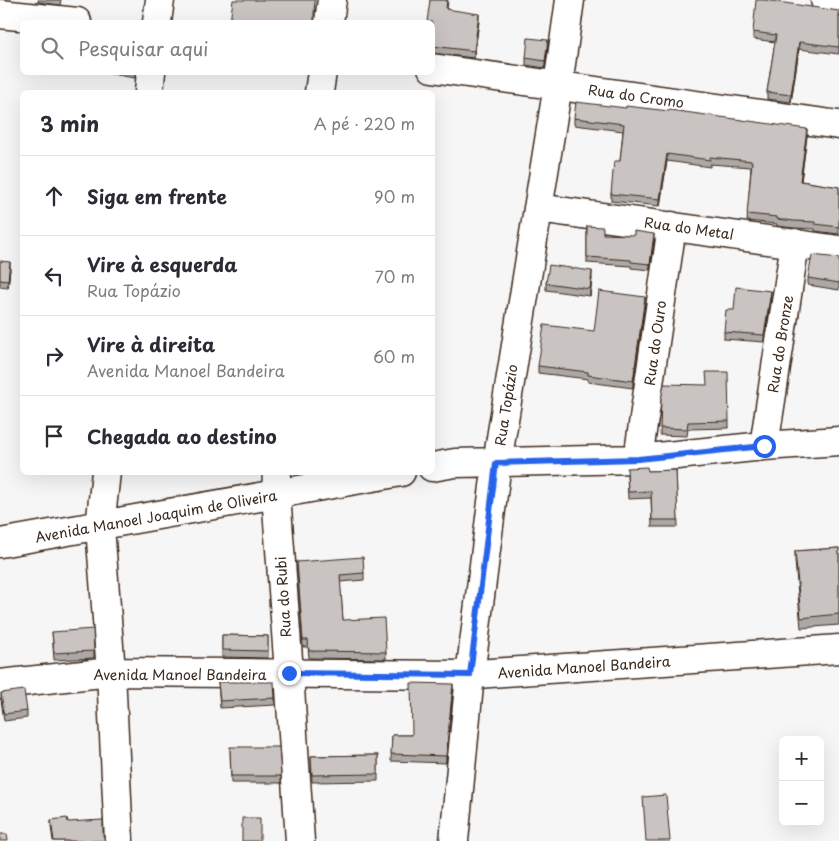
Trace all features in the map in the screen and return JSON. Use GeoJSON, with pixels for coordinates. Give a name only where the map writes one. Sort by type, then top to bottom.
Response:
{"type":"FeatureCollection","features":[{"type":"Feature","properties":{"kind":"street"},"geometry":{"type":"LineString","coordinates":[[157,20],[160,0]]}},
{"type":"Feature","properties":{"kind":"street"},"geometry":{"type":"LineString","coordinates":[[329,20],[332,0]]}},
{"type":"Feature","properties":{"kind":"street","name":"Rua Topázio"},"geometry":{"type":"LineString","coordinates":[[454,841],[470,675],[496,463],[558,85],[570,0]]}},
{"type":"Feature","properties":{"kind":"street"},"geometry":{"type":"LineString","coordinates":[[825,0],[839,2]]}},
{"type":"Feature","properties":{"kind":"street"},"geometry":{"type":"LineString","coordinates":[[0,14],[57,20]]}},
{"type":"Feature","properties":{"kind":"street","name":"Rua do Cromo"},"geometry":{"type":"LineString","coordinates":[[435,68],[839,125]]}},
{"type":"Feature","properties":{"kind":"street"},"geometry":{"type":"LineString","coordinates":[[149,90],[151,75]]}},
{"type":"Feature","properties":{"kind":"street"},"geometry":{"type":"LineString","coordinates":[[319,90],[322,75]]}},
{"type":"Feature","properties":{"kind":"street","name":"Rua do Metal"},"geometry":{"type":"LineString","coordinates":[[538,208],[839,250]]}},
{"type":"Feature","properties":{"kind":"street","name":"Rua do Ouro"},"geometry":{"type":"LineString","coordinates":[[638,459],[672,226]]}},
{"type":"Feature","properties":{"kind":"street","name":"Rua do Bronze"},"geometry":{"type":"LineString","coordinates":[[764,446],[796,243]]}},
{"type":"Feature","properties":{"kind":"street"},"geometry":{"type":"LineString","coordinates":[[435,466],[455,463],[638,459],[764,446],[839,441]]}},
{"type":"Feature","properties":{"kind":"street"},"geometry":{"type":"LineString","coordinates":[[106,475],[100,527],[111,672],[118,841]]}},
{"type":"Feature","properties":{"kind":"street","name":"Avenida Manoel Joaquim de Oliveira"},"geometry":{"type":"LineString","coordinates":[[0,544],[100,527],[276,483],[367,475]]}},
{"type":"Feature","properties":{"kind":"street","name":"Rua do Rubi"},"geometry":{"type":"LineString","coordinates":[[276,483],[300,841]]}},
{"type":"Feature","properties":{"kind":"street","name":"Avenida Manoel Bandeira"},"geometry":{"type":"LineString","coordinates":[[0,684],[111,672],[470,675],[839,649]]}},
{"type":"Feature","properties":{"kind":"building"},"geometry":{"type":"Polygon","coordinates":[[[233,0],[315,0],[314,20],[230,20],[233,0]]]}},
{"type":"Feature","properties":{"kind":"building"},"geometry":{"type":"Polygon","coordinates":[[[430,0],[447,0],[446,9],[479,14],[474,51],[435,46],[435,20],[427,20],[430,0]]]}},
{"type":"Feature","properties":{"kind":"building"},"geometry":{"type":"Polygon","coordinates":[[[756,0],[839,11],[839,47],[799,42],[791,95],[767,92],[776,35],[753,32],[756,0]]]}},
{"type":"Feature","properties":{"kind":"building"},"geometry":{"type":"Polygon","coordinates":[[[528,38],[548,40],[545,61],[526,58],[528,38]]]}},
{"type":"Feature","properties":{"kind":"building"},"geometry":{"type":"Polygon","coordinates":[[[576,102],[626,108],[626,106],[670,110],[807,129],[800,181],[839,187],[839,227],[815,224],[815,222],[747,214],[752,161],[710,157],[710,160],[667,154],[660,199],[611,194],[614,161],[620,161],[624,124],[574,118],[576,102]]]}},
{"type":"Feature","properties":{"kind":"building"},"geometry":{"type":"Polygon","coordinates":[[[587,226],[603,227],[603,234],[634,235],[634,231],[654,234],[650,264],[631,262],[631,260],[587,257],[587,226]]]}},
{"type":"Feature","properties":{"kind":"building"},"geometry":{"type":"Polygon","coordinates":[[[812,255],[839,258],[839,283],[808,278],[812,255]]]}},
{"type":"Feature","properties":{"kind":"building"},"geometry":{"type":"Polygon","coordinates":[[[0,261],[10,262],[8,281],[0,280],[0,261]]]}},
{"type":"Feature","properties":{"kind":"building"},"geometry":{"type":"Polygon","coordinates":[[[549,265],[592,271],[590,289],[546,283],[549,265]]]}},
{"type":"Feature","properties":{"kind":"building"},"geometry":{"type":"Polygon","coordinates":[[[736,287],[771,291],[764,335],[724,332],[726,310],[734,310],[736,287]]]}},
{"type":"Feature","properties":{"kind":"building"},"geometry":{"type":"Polygon","coordinates":[[[599,291],[645,297],[633,381],[588,375],[588,372],[538,366],[544,325],[594,331],[599,291]]]}},
{"type":"Feature","properties":{"kind":"building"},"geometry":{"type":"Polygon","coordinates":[[[706,372],[728,372],[729,421],[688,422],[687,429],[660,428],[661,400],[664,384],[707,385],[706,372]]]}},
{"type":"Feature","properties":{"kind":"building"},"geometry":{"type":"Polygon","coordinates":[[[647,467],[648,471],[676,470],[678,520],[652,520],[651,491],[628,492],[627,468],[647,467]]]}},
{"type":"Feature","properties":{"kind":"building"},"geometry":{"type":"Polygon","coordinates":[[[839,548],[839,614],[801,618],[795,551],[839,548]]]}},
{"type":"Feature","properties":{"kind":"building"},"geometry":{"type":"Polygon","coordinates":[[[363,557],[364,573],[340,575],[343,620],[384,618],[386,652],[309,651],[308,640],[303,640],[297,562],[363,557]]]}},
{"type":"Feature","properties":{"kind":"building"},"geometry":{"type":"Polygon","coordinates":[[[93,629],[94,651],[54,653],[52,632],[93,629]]]}},
{"type":"Feature","properties":{"kind":"building"},"geometry":{"type":"Polygon","coordinates":[[[222,635],[268,636],[268,651],[222,650],[222,635]]]}},
{"type":"Feature","properties":{"kind":"building"},"geometry":{"type":"Polygon","coordinates":[[[218,682],[274,682],[275,698],[220,701],[218,682]]]}},
{"type":"Feature","properties":{"kind":"building"},"geometry":{"type":"Polygon","coordinates":[[[411,683],[453,684],[446,756],[391,754],[392,735],[412,735],[411,683]]]}},
{"type":"Feature","properties":{"kind":"building"},"geometry":{"type":"Polygon","coordinates":[[[24,690],[27,711],[4,714],[1,693],[24,690]]]}},
{"type":"Feature","properties":{"kind":"building"},"geometry":{"type":"Polygon","coordinates":[[[230,747],[279,747],[281,776],[231,776],[230,747]]]}},
{"type":"Feature","properties":{"kind":"building"},"geometry":{"type":"Polygon","coordinates":[[[378,755],[378,774],[312,775],[311,756],[378,755]]]}},
{"type":"Feature","properties":{"kind":"building"},"geometry":{"type":"Polygon","coordinates":[[[666,795],[670,841],[646,841],[643,797],[666,795]]]}},
{"type":"Feature","properties":{"kind":"building"},"geometry":{"type":"Polygon","coordinates":[[[67,818],[68,822],[103,820],[105,841],[54,841],[51,820],[67,818]]]}},
{"type":"Feature","properties":{"kind":"building"},"geometry":{"type":"Polygon","coordinates":[[[242,818],[260,818],[260,841],[242,841],[242,818]]]}},
{"type":"Feature","properties":{"kind":"building"},"geometry":{"type":"Polygon","coordinates":[[[0,834],[7,834],[8,841],[0,841],[0,834]]]}},
{"type":"Feature","properties":{"kind":"route"},"geometry":{"type":"LineString","coordinates":[[289,673],[470,675],[496,463],[638,459],[764,446]]}}]}
